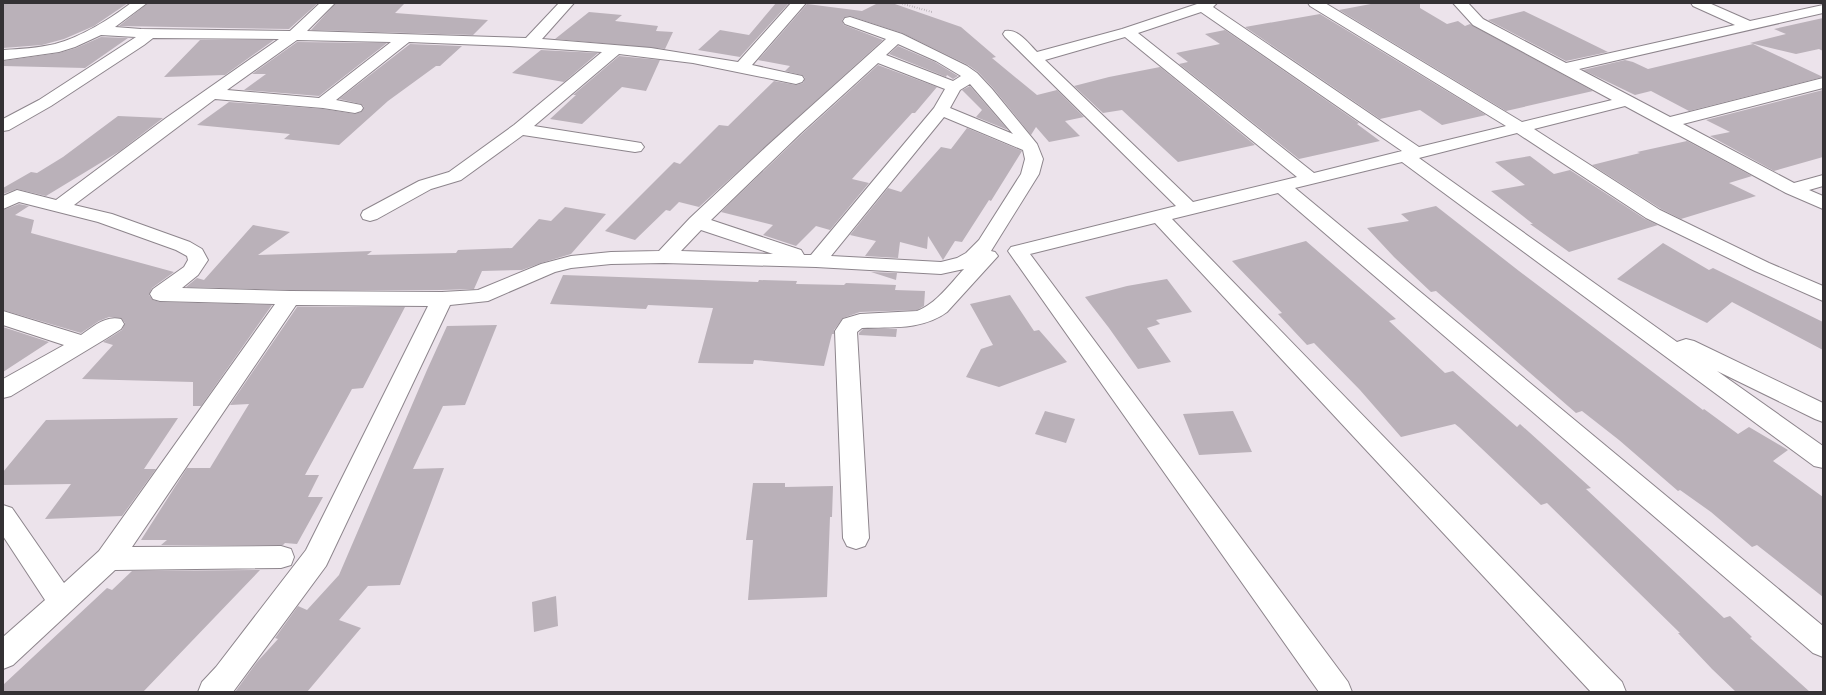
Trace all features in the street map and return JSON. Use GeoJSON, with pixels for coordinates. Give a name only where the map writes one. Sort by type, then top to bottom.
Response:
{"type":"FeatureCollection","features":[{"type":"Feature","properties":{"kind":"street"},"geometry":{"type":"LineString","coordinates":[[3,55],[70,44],[127,13],[140,3]]}},
{"type":"Feature","properties":{"kind":"street"},"geometry":{"type":"LineString","coordinates":[[60,206],[172,122],[293,36],[328,3]]}},
{"type":"Feature","properties":{"kind":"street"},"geometry":{"type":"LineString","coordinates":[[530,43],[567,3]]}},
{"type":"Feature","properties":{"kind":"street"},"geometry":{"type":"LineString","coordinates":[[742,67],[798,3]]}},
{"type":"Feature","properties":{"kind":"street"},"geometry":{"type":"LineString","coordinates":[[1315,3],[1521,128],[1653,214],[1762,267],[1823,294]]}},
{"type":"Feature","properties":{"kind":"street"},"geometry":{"type":"LineString","coordinates":[[1460,3],[1478,22],[1792,189],[1823,203]]}},
{"type":"Feature","properties":{"kind":"street"},"geometry":{"type":"LineString","coordinates":[[1698,3],[1749,26]]}},
{"type":"Feature","properties":{"kind":"street"},"geometry":{"type":"LineString","coordinates":[[1815,3],[1823,6]]}},
{"type":"Feature","properties":{"kind":"street"},"geometry":{"type":"LineString","coordinates":[[1034,58],[1127,32],[1206,5],[1633,320],[1823,458]]}},
{"type":"Feature","properties":{"kind":"street"},"geometry":{"type":"LineString","coordinates":[[1564,68],[1823,10]]}},
{"type":"Feature","properties":{"kind":"street"},"geometry":{"type":"LineString","coordinates":[[3,203],[17,196],[60,206],[106,218],[183,246],[196,253],[198,260],[191,271],[160,294],[290,298],[442,300],[481,296],[548,268],[571,262],[611,258],[664,257],[941,268],[956,266],[970,260],[993,234],[1009,206],[1025,184],[1033,167],[1034,157],[1030,147],[1018,130],[971,76],[956,65],[897,37],[850,21]]}},
{"type":"Feature","properties":{"kind":"street"},"geometry":{"type":"LineString","coordinates":[[97,30],[144,34],[405,38],[530,43],[615,49],[742,67],[796,79]]}},
{"type":"Feature","properties":{"kind":"street"},"geometry":{"type":"LineString","coordinates":[[1127,32],[1311,179]]}},
{"type":"Feature","properties":{"kind":"street"},"geometry":{"type":"LineString","coordinates":[[3,126],[45,103],[139,42],[146,37],[147,35],[144,34]]}},
{"type":"Feature","properties":{"kind":"street"},"geometry":{"type":"LineString","coordinates":[[1010,34],[1189,209]]}},
{"type":"Feature","properties":{"kind":"street"},"geometry":{"type":"LineString","coordinates":[[664,257],[697,222],[841,87],[877,57],[897,37]]}},
{"type":"Feature","properties":{"kind":"street"},"geometry":{"type":"LineString","coordinates":[[323,103],[405,38]]}},
{"type":"Feature","properties":{"kind":"street"},"geometry":{"type":"LineString","coordinates":[[370,215],[425,185],[455,176],[520,129],[615,49]]}},
{"type":"Feature","properties":{"kind":"street"},"geometry":{"type":"LineString","coordinates":[[877,57],[954,87]]}},
{"type":"Feature","properties":{"kind":"street"},"geometry":{"type":"LineString","coordinates":[[816,262],[941,110],[954,87],[971,76]]}},
{"type":"Feature","properties":{"kind":"street"},"geometry":{"type":"LineString","coordinates":[[1668,123],[1823,83]]}},
{"type":"Feature","properties":{"kind":"street"},"geometry":{"type":"LineString","coordinates":[[211,94],[323,103],[355,108]]}},
{"type":"Feature","properties":{"kind":"street"},"geometry":{"type":"LineString","coordinates":[[1337,692],[1018,251],[1627,101]]}},
{"type":"Feature","properties":{"kind":"street"},"geometry":{"type":"LineString","coordinates":[[941,110],[1030,147]]}},
{"type":"Feature","properties":{"kind":"street"},"geometry":{"type":"LineString","coordinates":[[520,129],[635,147]]}},
{"type":"Feature","properties":{"kind":"street"},"geometry":{"type":"LineString","coordinates":[[1792,189],[1823,180]]}},
{"type":"Feature","properties":{"kind":"street"},"geometry":{"type":"LineString","coordinates":[[1281,186],[1823,644]]}},
{"type":"Feature","properties":{"kind":"street"},"geometry":{"type":"LineString","coordinates":[[1159,216],[1611,692]]}},
{"type":"Feature","properties":{"kind":"street"},"geometry":{"type":"LineString","coordinates":[[697,222],[816,262]]}},
{"type":"Feature","properties":{"kind":"street"},"geometry":{"type":"LineString","coordinates":[[856,538],[846,331],[851,324],[860,321],[919,318],[932,314],[985,261],[991,253],[993,234]]}},
{"type":"Feature","properties":{"kind":"street"},"geometry":{"type":"LineString","coordinates":[[3,656],[61,601],[109,559],[290,298]]}},
{"type":"Feature","properties":{"kind":"street"},"geometry":{"type":"LineString","coordinates":[[213,692],[227,677],[316,558],[442,300]]}},
{"type":"Feature","properties":{"kind":"street"},"geometry":{"type":"LineString","coordinates":[[3,318],[83,343]]}},
{"type":"Feature","properties":{"kind":"street"},"geometry":{"type":"LineString","coordinates":[[1633,320],[1823,413]]}},
{"type":"Feature","properties":{"kind":"street"},"geometry":{"type":"LineString","coordinates":[[3,390],[83,343],[112,324]]}},
{"type":"Feature","properties":{"kind":"street"},"geometry":{"type":"LineString","coordinates":[[3,515],[61,601]]}},
{"type":"Feature","properties":{"kind":"street"},"geometry":{"type":"LineString","coordinates":[[109,559],[281,557]]}},
{"type":"Feature","properties":{"kind":"path"},"geometry":{"type":"LineString","coordinates":[[900,3],[932,12]]}},
{"type":"Feature","properties":{"kind":"building"},"geometry":{"type":"Polygon","coordinates":[[[3,3],[128,3],[94,26],[64,39],[42,45],[3,48],[3,3]]]}},
{"type":"Feature","properties":{"kind":"building"},"geometry":{"type":"Polygon","coordinates":[[[148,3],[318,3],[289,29],[119,26],[148,3]]]}},
{"type":"Feature","properties":{"kind":"building"},"geometry":{"type":"Polygon","coordinates":[[[336,3],[405,3],[395,13],[488,20],[473,35],[311,30],[336,3]]]}},
{"type":"Feature","properties":{"kind":"building"},"geometry":{"type":"Polygon","coordinates":[[[776,3],[789,3],[740,57],[698,50],[720,30],[749,35],[776,3]]]}},
{"type":"Feature","properties":{"kind":"building"},"geometry":{"type":"Polygon","coordinates":[[[878,3],[892,3],[961,27],[996,57],[992,58],[1037,95],[1057,90],[1084,117],[1065,121],[1080,136],[1049,142],[1036,127],[1031,135],[993,88],[978,72],[968,65],[902,33],[850,16],[845,17],[842,20],[844,25],[883,40],[699,207],[679,202],[670,211],[666,210],[635,240],[605,231],[674,162],[680,164],[719,125],[728,126],[774,81],[796,85],[803,83],[805,78],[802,75],[785,71],[790,66],[758,60],[807,4],[862,11],[878,3]]]}},
{"type":"Feature","properties":{"kind":"building"},"geometry":{"type":"Polygon","coordinates":[[[1376,3],[1420,3],[1420,8],[1447,24],[1458,21],[1465,26],[1470,24],[1593,91],[1506,111],[1339,10],[1376,3]]]}},
{"type":"Feature","properties":{"kind":"building"},"geometry":{"type":"Polygon","coordinates":[[[1524,11],[1608,52],[1566,61],[1488,20],[1524,11]]]}},
{"type":"Feature","properties":{"kind":"building"},"geometry":{"type":"Polygon","coordinates":[[[589,12],[622,15],[615,21],[658,26],[656,31],[673,32],[665,49],[555,39],[589,12]]]}},
{"type":"Feature","properties":{"kind":"building"},"geometry":{"type":"Polygon","coordinates":[[[1320,14],[1486,115],[1442,125],[1420,110],[1380,119],[1245,27],[1320,14]]]}},
{"type":"Feature","properties":{"kind":"building"},"geometry":{"type":"Polygon","coordinates":[[[1823,18],[1823,51],[1819,49],[1796,54],[1750,43],[1786,34],[1774,29],[1823,18]]]}},
{"type":"Feature","properties":{"kind":"building"},"geometry":{"type":"Polygon","coordinates":[[[1225,30],[1359,123],[1357,124],[1380,141],[1299,159],[1179,64],[1188,62],[1176,53],[1220,44],[1205,34],[1225,30]]]}},
{"type":"Feature","properties":{"kind":"building"},"geometry":{"type":"Polygon","coordinates":[[[101,37],[128,38],[85,68],[3,66],[3,61],[59,53],[76,48],[101,37]]]}},
{"type":"Feature","properties":{"kind":"building"},"geometry":{"type":"Polygon","coordinates":[[[200,40],[274,40],[225,75],[164,77],[200,40]]]}},
{"type":"Feature","properties":{"kind":"building"},"geometry":{"type":"Polygon","coordinates":[[[297,42],[387,43],[319,96],[244,90],[266,74],[252,74],[297,42]]]}},
{"type":"Feature","properties":{"kind":"building"},"geometry":{"type":"Polygon","coordinates":[[[410,44],[462,46],[440,66],[436,66],[388,101],[339,145],[284,139],[290,134],[197,125],[229,102],[323,109],[355,114],[361,112],[364,107],[361,104],[339,99],[410,44]]]}},
{"type":"Feature","properties":{"kind":"building"},"geometry":{"type":"Polygon","coordinates":[[[1753,44],[1823,77],[1689,111],[1651,91],[1635,95],[1583,70],[1625,60],[1648,69],[1753,44]]]}},
{"type":"Feature","properties":{"kind":"building"},"geometry":{"type":"Polygon","coordinates":[[[898,46],[935,62],[958,76],[953,79],[947,75],[946,77],[889,54],[898,46]]]}},
{"type":"Feature","properties":{"kind":"building"},"geometry":{"type":"Polygon","coordinates":[[[541,50],[598,53],[564,82],[512,73],[541,50]]]}},
{"type":"Feature","properties":{"kind":"building"},"geometry":{"type":"Polygon","coordinates":[[[619,56],[660,60],[646,91],[622,87],[582,124],[550,119],[576,95],[573,95],[619,56]]]}},
{"type":"Feature","properties":{"kind":"building"},"geometry":{"type":"Polygon","coordinates":[[[878,65],[937,87],[915,113],[912,113],[852,179],[869,183],[830,230],[816,226],[796,246],[763,235],[773,225],[721,212],[802,134],[878,65]]]}},
{"type":"Feature","properties":{"kind":"building"},"geometry":{"type":"Polygon","coordinates":[[[1160,67],[1255,145],[1178,162],[1122,110],[1103,113],[1074,86],[1109,77],[1160,67]]]}},
{"type":"Feature","properties":{"kind":"building"},"geometry":{"type":"Polygon","coordinates":[[[970,86],[1008,130],[976,117],[982,110],[962,90],[970,86]]]}},
{"type":"Feature","properties":{"kind":"building"},"geometry":{"type":"Polygon","coordinates":[[[1823,90],[1823,157],[1774,171],[1710,136],[1730,132],[1706,120],[1823,90]]]}},
{"type":"Feature","properties":{"kind":"building"},"geometry":{"type":"Polygon","coordinates":[[[118,116],[163,118],[120,151],[46,196],[17,189],[3,194],[3,188],[31,172],[37,173],[63,157],[118,116]]]}},
{"type":"Feature","properties":{"kind":"building"},"geometry":{"type":"Polygon","coordinates":[[[967,128],[1022,151],[991,201],[989,200],[962,242],[955,241],[943,260],[928,236],[927,249],[900,242],[898,258],[865,256],[876,241],[850,235],[888,188],[901,192],[941,147],[951,149],[967,128]]]}},
{"type":"Feature","properties":{"kind":"building"},"geometry":{"type":"Polygon","coordinates":[[[1687,141],[1752,176],[1729,183],[1756,196],[1681,219],[1661,209],[1592,165],[1640,153],[1637,152],[1687,141]]]}},
{"type":"Feature","properties":{"kind":"building"},"geometry":{"type":"Polygon","coordinates":[[[1530,156],[1554,174],[1570,170],[1645,219],[1658,225],[1569,252],[1530,224],[1533,224],[1491,191],[1525,185],[1495,162],[1530,156]]]}},
{"type":"Feature","properties":{"kind":"building"},"geometry":{"type":"Polygon","coordinates":[[[19,204],[29,206],[15,215],[34,220],[31,233],[174,272],[152,288],[149,295],[153,300],[160,302],[272,305],[201,406],[193,406],[193,382],[82,379],[113,345],[103,342],[122,330],[125,323],[121,318],[109,317],[99,321],[81,333],[3,310],[3,210],[19,204]]]}},
{"type":"Feature","properties":{"kind":"building"},"geometry":{"type":"Polygon","coordinates":[[[1436,206],[1519,271],[1703,410],[1704,409],[1738,434],[1749,427],[1788,450],[1773,461],[1823,497],[1823,597],[1757,545],[1752,547],[1711,512],[1680,490],[1678,491],[1619,440],[1582,411],[1576,413],[1436,291],[1431,292],[1394,257],[1367,228],[1409,221],[1401,214],[1436,206]]]}},
{"type":"Feature","properties":{"kind":"building"},"geometry":{"type":"Polygon","coordinates":[[[565,207],[606,214],[571,254],[522,270],[482,271],[474,289],[290,290],[186,287],[197,278],[204,280],[253,225],[290,232],[258,255],[372,251],[367,255],[456,253],[458,250],[512,248],[539,219],[551,221],[565,207]]]}},
{"type":"Feature","properties":{"kind":"building"},"geometry":{"type":"Polygon","coordinates":[[[1306,241],[1396,319],[1389,321],[1445,373],[1453,371],[1517,427],[1520,424],[1591,488],[1586,489],[1724,618],[1730,616],[1752,637],[1750,638],[1810,692],[1736,692],[1678,633],[1680,633],[1547,503],[1541,505],[1455,424],[1401,437],[1360,390],[1314,343],[1307,345],[1278,314],[1282,313],[1232,261],[1306,241]]]}},
{"type":"Feature","properties":{"kind":"building"},"geometry":{"type":"Polygon","coordinates":[[[1663,243],[1709,270],[1713,268],[1823,322],[1823,350],[1732,302],[1707,323],[1617,279],[1663,243]]]}},
{"type":"Feature","properties":{"kind":"building"},"geometry":{"type":"Polygon","coordinates":[[[871,272],[897,273],[896,280],[871,272]]]}},
{"type":"Feature","properties":{"kind":"building"},"geometry":{"type":"Polygon","coordinates":[[[563,275],[758,282],[759,280],[797,281],[796,284],[844,285],[846,283],[896,285],[895,290],[925,291],[924,306],[917,310],[860,312],[843,318],[834,330],[834,334],[832,334],[824,366],[754,360],[753,364],[698,363],[713,308],[648,305],[646,309],[550,304],[563,275]]]}},
{"type":"Feature","properties":{"kind":"building"},"geometry":{"type":"Polygon","coordinates":[[[1167,279],[1192,312],[1156,320],[1160,324],[1147,328],[1171,362],[1138,369],[1085,297],[1127,286],[1167,279]]]}},
{"type":"Feature","properties":{"kind":"building"},"geometry":{"type":"Polygon","coordinates":[[[1010,295],[1034,331],[1039,330],[1067,362],[999,387],[966,377],[981,349],[993,345],[970,304],[1010,295]]]}},
{"type":"Feature","properties":{"kind":"building"},"geometry":{"type":"Polygon","coordinates":[[[297,307],[405,307],[363,388],[352,389],[305,475],[319,475],[308,497],[323,497],[297,544],[161,545],[167,540],[141,540],[187,468],[210,468],[249,404],[230,405],[297,307]]]}},
{"type":"Feature","properties":{"kind":"building"},"geometry":{"type":"Polygon","coordinates":[[[497,325],[465,405],[443,406],[413,469],[444,468],[400,585],[368,586],[339,620],[361,628],[307,692],[235,692],[257,662],[278,639],[275,638],[298,606],[307,610],[339,575],[447,326],[497,325]]]}},
{"type":"Feature","properties":{"kind":"building"},"geometry":{"type":"Polygon","coordinates":[[[3,327],[49,342],[3,372],[3,327]]]}},
{"type":"Feature","properties":{"kind":"building"},"geometry":{"type":"Polygon","coordinates":[[[863,329],[897,329],[896,337],[859,335],[863,329]]]}},
{"type":"Feature","properties":{"kind":"building"},"geometry":{"type":"Polygon","coordinates":[[[1045,411],[1075,419],[1066,443],[1035,434],[1045,411]]]}},
{"type":"Feature","properties":{"kind":"building"},"geometry":{"type":"Polygon","coordinates":[[[1233,411],[1252,452],[1199,455],[1183,414],[1233,411]]]}},
{"type":"Feature","properties":{"kind":"building"},"geometry":{"type":"Polygon","coordinates":[[[178,418],[144,469],[156,469],[122,516],[45,519],[71,484],[3,485],[3,472],[46,420],[178,418]]]}},
{"type":"Feature","properties":{"kind":"building"},"geometry":{"type":"Polygon","coordinates":[[[753,483],[785,483],[785,487],[833,486],[832,517],[830,517],[827,597],[748,600],[753,540],[746,540],[753,483]]]}},
{"type":"Feature","properties":{"kind":"building"},"geometry":{"type":"Polygon","coordinates":[[[260,570],[143,692],[3,692],[3,685],[107,588],[112,590],[132,571],[260,570]]]}},
{"type":"Feature","properties":{"kind":"building"},"geometry":{"type":"Polygon","coordinates":[[[556,596],[558,626],[534,632],[532,602],[556,596]]]}}]}
